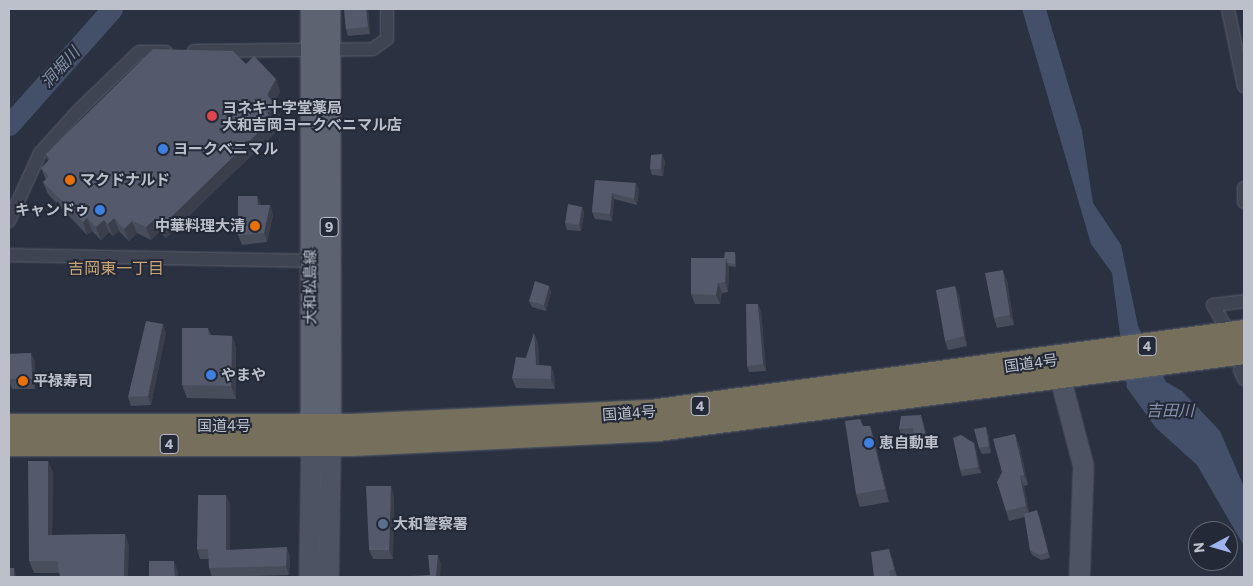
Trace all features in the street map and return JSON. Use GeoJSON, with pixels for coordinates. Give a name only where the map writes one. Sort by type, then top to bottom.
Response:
{"type":"FeatureCollection","features":[{"type":"Feature","properties":{"kind":"highway","name":"国道4号"},"geometry":{"type":"LineString","coordinates":[[9,426],[510,440],[658,429],[1090,364],[1223,338],[1243,367]]}},
{"type":"Feature","properties":{"kind":"highway","name":"国道4号"},"geometry":{"type":"LineString","coordinates":[[9,444],[320,435]]}},
{"type":"Feature","properties":{"kind":"main road","name":"大和松島線"},"geometry":{"type":"LineString","coordinates":[[311,9],[320,49],[320,435]]}},
{"type":"Feature","properties":{"kind":"main road","name":"大和松島線"},"geometry":{"type":"LineString","coordinates":[[320,435],[310,260],[320,49],[329,9]]}},
{"type":"Feature","properties":{"kind":"street"},"geometry":{"type":"LineString","coordinates":[[9,221],[37,151],[139,52],[320,49],[362,51],[381,46],[389,29],[387,9]]}},
{"type":"Feature","properties":{"kind":"street"},"geometry":{"type":"LineString","coordinates":[[1228,9],[1244,86]]}},
{"type":"Feature","properties":{"kind":"street"},"geometry":{"type":"LineString","coordinates":[[1244,188],[1244,202]]}},
{"type":"Feature","properties":{"kind":"street"},"geometry":{"type":"LineString","coordinates":[[9,255],[310,260]]}},
{"type":"Feature","properties":{"kind":"street"},"geometry":{"type":"LineString","coordinates":[[1223,338],[1213,305],[1244,301]]}},
{"type":"Feature","properties":{"kind":"street"},"geometry":{"type":"LineString","coordinates":[[1057,369],[1083,465],[1079,577]]}},
{"type":"Feature","properties":{"kind":"street"},"geometry":{"type":"LineString","coordinates":[[309,577],[320,435]]}},
{"type":"Feature","properties":{"kind":"street"},"geometry":{"type":"LineString","coordinates":[[320,435],[328,577]]}},
{"type":"Feature","properties":{"kind":"water","name":"吉田川"},"geometry":{"type":"Polygon","coordinates":[[[1022,9],[1046,9],[1082,131],[1093,203],[1121,245],[1138,326],[1166,382],[1182,391],[1220,431],[1244,487],[1244,546],[1238,536],[1238,521],[1229,521],[1197,465],[1156,428],[1127,388],[1112,273],[1091,244],[1022,9]]]}},
{"type":"Feature","properties":{"kind":"building"},"geometry":{"type":"Polygon","coordinates":[[[344,9],[366,9],[368,27],[346,29],[344,9]]]}},
{"type":"Feature","properties":{"kind":"building","name":"ヨークベニマル"},"geometry":{"type":"Polygon","coordinates":[[[153,49],[233,51],[246,64],[254,56],[276,79],[267,95],[275,104],[267,113],[272,119],[162,226],[155,219],[146,227],[132,221],[124,229],[114,218],[108,224],[104,220],[96,227],[87,218],[83,222],[43,182],[49,176],[41,168],[50,159],[46,154],[153,49]]]}},
{"type":"Feature","properties":{"kind":"building"},"geometry":{"type":"Polygon","coordinates":[[[662,154],[661,169],[650,169],[651,155],[662,154]]]}},
{"type":"Feature","properties":{"kind":"building"},"geometry":{"type":"Polygon","coordinates":[[[595,180],[636,183],[634,199],[612,193],[610,214],[592,212],[595,180]]]}},
{"type":"Feature","properties":{"kind":"building"},"geometry":{"type":"Polygon","coordinates":[[[238,196],[257,196],[258,205],[270,205],[264,233],[238,235],[238,196]]]}},
{"type":"Feature","properties":{"kind":"building"},"geometry":{"type":"Polygon","coordinates":[[[568,204],[582,207],[579,225],[565,223],[568,204]]]}},
{"type":"Feature","properties":{"kind":"building"},"geometry":{"type":"Polygon","coordinates":[[[725,252],[735,252],[735,264],[727,263],[726,258],[724,258],[725,252]]]}},
{"type":"Feature","properties":{"kind":"building"},"geometry":{"type":"Polygon","coordinates":[[[691,258],[726,258],[725,282],[718,283],[716,295],[691,294],[691,258]]]}},
{"type":"Feature","properties":{"kind":"building"},"geometry":{"type":"Polygon","coordinates":[[[1003,270],[1010,315],[994,318],[985,273],[1003,270]]]}},
{"type":"Feature","properties":{"kind":"building"},"geometry":{"type":"Polygon","coordinates":[[[535,281],[549,286],[544,305],[529,301],[535,281]]]}},
{"type":"Feature","properties":{"kind":"building"},"geometry":{"type":"Polygon","coordinates":[[[955,286],[964,336],[945,341],[936,290],[955,286]]]}},
{"type":"Feature","properties":{"kind":"building"},"geometry":{"type":"Polygon","coordinates":[[[746,304],[758,304],[763,364],[747,366],[746,304]]]}},
{"type":"Feature","properties":{"kind":"building"},"geometry":{"type":"Polygon","coordinates":[[[146,321],[163,324],[148,396],[128,397],[146,321]]]}},
{"type":"Feature","properties":{"kind":"building"},"geometry":{"type":"Polygon","coordinates":[[[182,328],[208,328],[208,335],[232,336],[231,386],[182,385],[182,328]]]}},
{"type":"Feature","properties":{"kind":"building"},"geometry":{"type":"Polygon","coordinates":[[[534,333],[536,365],[551,366],[551,379],[512,378],[516,357],[526,358],[534,333]]]}},
{"type":"Feature","properties":{"kind":"building"},"geometry":{"type":"Polygon","coordinates":[[[31,353],[32,379],[9,379],[9,354],[31,353]]]}},
{"type":"Feature","properties":{"kind":"building"},"geometry":{"type":"Polygon","coordinates":[[[921,415],[925,433],[914,434],[913,428],[899,429],[901,416],[921,415]]]}},
{"type":"Feature","properties":{"kind":"building"},"geometry":{"type":"Polygon","coordinates":[[[860,419],[863,426],[870,426],[885,489],[856,494],[845,421],[860,419]]]}},
{"type":"Feature","properties":{"kind":"building"},"geometry":{"type":"Polygon","coordinates":[[[986,427],[989,446],[979,448],[974,429],[986,427]]]}},
{"type":"Feature","properties":{"kind":"building"},"geometry":{"type":"Polygon","coordinates":[[[1015,434],[1024,475],[1020,476],[1026,506],[1006,511],[997,482],[1002,472],[993,439],[1015,434]]]}},
{"type":"Feature","properties":{"kind":"building"},"geometry":{"type":"Polygon","coordinates":[[[961,435],[974,443],[978,467],[960,470],[953,438],[961,435]]]}},
{"type":"Feature","properties":{"kind":"building"},"geometry":{"type":"Polygon","coordinates":[[[28,461],[48,461],[48,535],[125,534],[124,577],[60,577],[57,561],[29,561],[28,461]]]}},
{"type":"Feature","properties":{"kind":"building"},"geometry":{"type":"Polygon","coordinates":[[[366,486],[391,486],[389,550],[369,550],[366,486]]]}},
{"type":"Feature","properties":{"kind":"building"},"geometry":{"type":"Polygon","coordinates":[[[198,495],[226,495],[226,550],[287,547],[286,566],[209,568],[208,549],[197,549],[198,495]]]}},
{"type":"Feature","properties":{"kind":"building"},"geometry":{"type":"Polygon","coordinates":[[[1037,510],[1048,552],[1039,555],[1030,550],[1024,514],[1037,510]]]}},
{"type":"Feature","properties":{"kind":"building"},"geometry":{"type":"Polygon","coordinates":[[[889,549],[894,569],[889,571],[890,577],[874,577],[871,552],[889,549]]]}},
{"type":"Feature","properties":{"kind":"building"},"geometry":{"type":"Polygon","coordinates":[[[428,555],[438,555],[436,577],[392,577],[430,575],[428,555]]]}},
{"type":"Feature","properties":{"kind":"building"},"geometry":{"type":"Polygon","coordinates":[[[149,561],[174,561],[175,577],[149,577],[149,561]]]}},
{"type":"Feature","properties":{"kind":"building"},"geometry":{"type":"Polygon","coordinates":[[[9,568],[14,568],[14,577],[9,577],[9,568]]]}},
{"type":"Feature","properties":{"kind":"waterway","name":"洞堀川"},"geometry":{"type":"LineString","coordinates":[[9,125],[112,9]]}},
{"type":"Feature","properties":{"kind":"place","name":"ヨネキ十字堂薬局 大和吉岡ヨークベニマル店"},"geometry":{"type":"Point","coordinates":[212,116]}},
{"type":"Feature","properties":{"kind":"place","name":"ヨークベニマル"},"geometry":{"type":"Point","coordinates":[163,149]}},
{"type":"Feature","properties":{"kind":"place","name":"マクドナルド"},"geometry":{"type":"Point","coordinates":[70,180]}},
{"type":"Feature","properties":{"kind":"place","name":"キャンドゥ"},"geometry":{"type":"Point","coordinates":[100,210]}},
{"type":"Feature","properties":{"kind":"place","name":"中華料理大清"},"geometry":{"type":"Point","coordinates":[255,226]}},
{"type":"Feature","properties":{"kind":"place","name":"やまや"},"geometry":{"type":"Point","coordinates":[211,375]}},
{"type":"Feature","properties":{"kind":"place","name":"平禄寿司"},"geometry":{"type":"Point","coordinates":[23,381]}},
{"type":"Feature","properties":{"kind":"place","name":"恵自動車"},"geometry":{"type":"Point","coordinates":[869,443]}},
{"type":"Feature","properties":{"kind":"place","name":"大和警察署"},"geometry":{"type":"Point","coordinates":[383,524]}},
{"type":"Feature","properties":{"kind":"district","name":"吉岡東一丁目"},"geometry":{"type":"Point","coordinates":[116,268]}}]}
